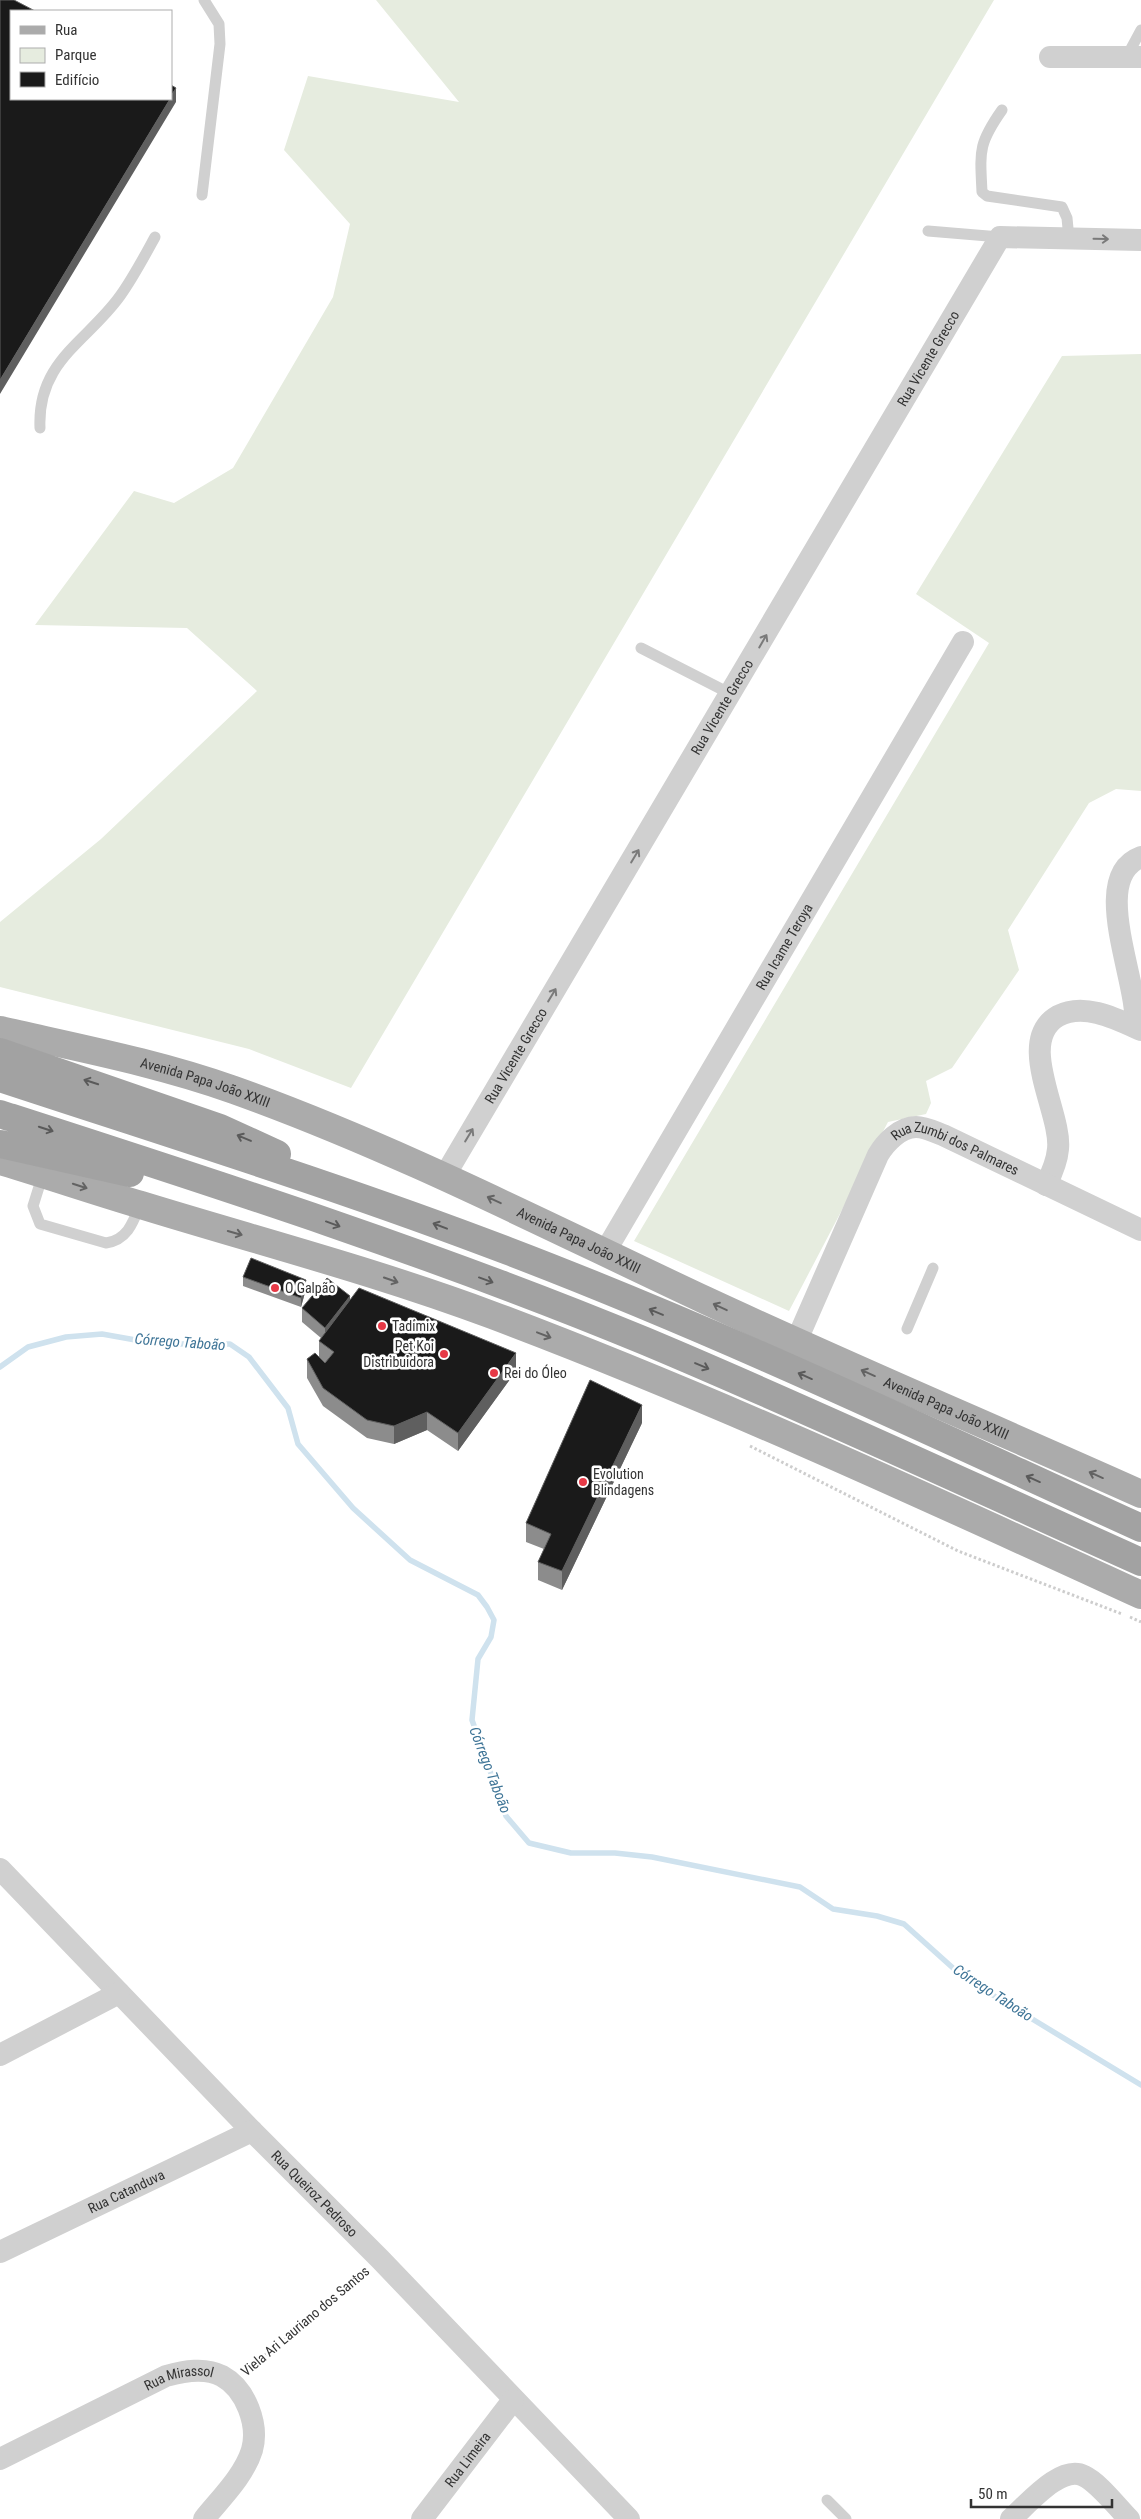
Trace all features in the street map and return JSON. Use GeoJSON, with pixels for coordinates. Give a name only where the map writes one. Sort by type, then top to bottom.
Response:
{"type":"FeatureCollection","features":[{"type":"Feature","properties":{"kind":"highway"},"geometry":{"type":"LineString","coordinates":[[0,1052],[220,1128],[265,1146],[294,1164],[315,1181]]}},
{"type":"Feature","properties":{"kind":"highway","name":"Avenida Papa João XXIII"},"geometry":{"type":"LineString","coordinates":[[0,1078],[315,1181],[493,1246],[611,1293],[876,1408],[1141,1528]]}},
{"type":"Feature","properties":{"kind":"highway"},"geometry":{"type":"LineString","coordinates":[[0,1114],[300,1212],[532,1297],[644,1341],[776,1397],[1141,1562]]}},
{"type":"Feature","properties":{"kind":"highway"},"geometry":{"type":"LineString","coordinates":[[0,1144],[125,1172],[213,1197],[300,1212]]}},
{"type":"Feature","properties":{"kind":"main road","name":"Avenida Papa João XXIII"},"geometry":{"type":"LineString","coordinates":[[0,1030],[112,1054],[233,1090],[325,1125],[444,1177],[796,1342],[1141,1494]]}},
{"type":"Feature","properties":{"kind":"main road"},"geometry":{"type":"LineString","coordinates":[[0,1161],[140,1205],[362,1270],[490,1314],[644,1374],[859,1467],[1141,1595]]}},
{"type":"Feature","properties":{"kind":"street"},"geometry":{"type":"LineString","coordinates":[[1050,57],[1134,56]]}},
{"type":"Feature","properties":{"kind":"street"},"geometry":{"type":"LineString","coordinates":[[1000,237],[1141,240]]}},
{"type":"Feature","properties":{"kind":"street","name":"Rua Vicente Grecco"},"geometry":{"type":"LineString","coordinates":[[444,1177],[1000,237]]}},
{"type":"Feature","properties":{"kind":"street","name":"Rua Icame Teroya"},"geometry":{"type":"LineString","coordinates":[[606,1252],[963,642]]}},
{"type":"Feature","properties":{"kind":"street"},"geometry":{"type":"LineString","coordinates":[[1046,1185],[1058,1148],[1040,1060],[1043,1032],[1051,1021],[1072,1011],[1085,1011],[1109,1017],[1138,1029],[1137,1006],[1129,980],[1117,900],[1122,872],[1131,861],[1141,857]]}},
{"type":"Feature","properties":{"kind":"street"},"geometry":{"type":"LineString","coordinates":[[1109,1017],[1129,980]]}},
{"type":"Feature","properties":{"kind":"street","name":"Rua Zumbi dos Palmares"},"geometry":{"type":"LineString","coordinates":[[796,1342],[878,1155],[884,1146],[897,1135],[916,1127],[943,1135],[1141,1230]]}},
{"type":"Feature","properties":{"kind":"street","name":"Rua Queiroz Pedroso"},"geometry":{"type":"LineString","coordinates":[[0,1870],[252,2131],[380,2259],[629,2519]]}},
{"type":"Feature","properties":{"kind":"street"},"geometry":{"type":"LineString","coordinates":[[0,2055],[119,1994]]}},
{"type":"Feature","properties":{"kind":"street","name":"Rua Catanduva"},"geometry":{"type":"LineString","coordinates":[[0,2252],[252,2131]]}},
{"type":"Feature","properties":{"kind":"street","name":"Rua Mirassol"},"geometry":{"type":"LineString","coordinates":[[0,2459],[166,2376],[187,2371],[207,2372],[223,2376],[246,2402],[251,2415],[252,2449],[245,2466],[214,2514]]}},
{"type":"Feature","properties":{"kind":"street","name":"Rua Limeira"},"geometry":{"type":"LineString","coordinates":[[422,2519],[513,2400]]}},
{"type":"Feature","properties":{"kind":"street"},"geometry":{"type":"LineString","coordinates":[[1012,2519],[1062,2475],[1075,2473],[1085,2476],[1129,2519]]}},
{"type":"Feature","properties":{"kind":"lane"},"geometry":{"type":"LineString","coordinates":[[202,195],[220,44],[219,24],[204,0]]}},
{"type":"Feature","properties":{"kind":"lane"},"geometry":{"type":"LineString","coordinates":[[1134,56],[1141,30]]}},
{"type":"Feature","properties":{"kind":"lane"},"geometry":{"type":"LineString","coordinates":[[1002,110],[985,134],[980,156],[982,192],[987,196],[1062,207],[1067,218],[1069,239]]}},
{"type":"Feature","properties":{"kind":"lane"},"geometry":{"type":"LineString","coordinates":[[928,231],[1000,237]]}},
{"type":"Feature","properties":{"kind":"lane"},"geometry":{"type":"LineString","coordinates":[[40,428],[39,407],[50,378],[75,343],[119,296],[155,237]]}},
{"type":"Feature","properties":{"kind":"lane"},"geometry":{"type":"LineString","coordinates":[[641,648],[731,694]]}},
{"type":"Feature","properties":{"kind":"lane"},"geometry":{"type":"LineString","coordinates":[[43,1174],[34,1206],[40,1224],[106,1243],[117,1241],[132,1225],[140,1205]]}},
{"type":"Feature","properties":{"kind":"lane"},"geometry":{"type":"LineString","coordinates":[[907,1329],[933,1268]]}},
{"type":"Feature","properties":{"kind":"lane"},"geometry":{"type":"LineString","coordinates":[[827,2500],[846,2519]]}},
{"type":"Feature","properties":{"kind":"path"},"geometry":{"type":"LineString","coordinates":[[744,1443],[958,1551],[1141,1622]]}},
{"type":"Feature","properties":{"kind":"path","name":"Viela Ari Lauriano dos Santos"},"geometry":{"type":"LineString","coordinates":[[230,2384],[380,2259]]}},
{"type":"Feature","properties":{"kind":"green space"},"geometry":{"type":"Polygon","coordinates":[[[376,0],[994,0],[351,1088],[249,1049],[0,987],[0,922],[101,839],[257,691],[187,628],[35,625],[134,491],[174,503],[233,468],[333,297],[350,224],[284,150],[308,76],[459,102],[376,0]]]}},
{"type":"Feature","properties":{"kind":"green space"},"geometry":{"type":"Polygon","coordinates":[[[1141,354],[1141,791],[1116,789],[1089,803],[1008,930],[1019,970],[952,1068],[926,1081],[931,1103],[926,1114],[888,1122],[789,1311],[634,1241],[989,643],[916,594],[1062,356],[1141,354]]]}},
{"type":"Feature","properties":{"kind":"building"},"geometry":{"type":"Polygon","coordinates":[[[0,0],[14,0],[33,10],[10,10],[10,100],[169,100],[0,380],[0,0]]]}},
{"type":"Feature","properties":{"kind":"building"},"geometry":{"type":"Polygon","coordinates":[[[172,86],[176,88],[172,94],[172,86]]]}},
{"type":"Feature","properties":{"kind":"building"},"geometry":{"type":"Polygon","coordinates":[[[251,1258],[306,1280],[301,1298],[243,1277],[251,1258]]]}},
{"type":"Feature","properties":{"kind":"building"},"geometry":{"type":"Polygon","coordinates":[[[327,1278],[350,1296],[325,1328],[302,1308],[327,1278]]]}},
{"type":"Feature","properties":{"kind":"building"},"geometry":{"type":"Polygon","coordinates":[[[359,1288],[516,1353],[458,1433],[427,1412],[394,1426],[367,1420],[323,1388],[307,1359],[315,1353],[325,1363],[334,1352],[319,1341],[359,1288]]]}},
{"type":"Feature","properties":{"kind":"building","name":"Evolution Blindagens"},"geometry":{"type":"Polygon","coordinates":[[[590,1380],[642,1405],[562,1571],[538,1562],[551,1534],[526,1523],[590,1380]]]}},
{"type":"Feature","properties":{"kind":"waterway","name":"Córrego Taboão"},"geometry":{"type":"LineString","coordinates":[[0,1367],[28,1347],[66,1337],[102,1334],[158,1344],[230,1344],[249,1357],[288,1408],[298,1444],[353,1508],[410,1560],[478,1595],[487,1607],[494,1620],[491,1637],[478,1659],[472,1720],[506,1816],[529,1843],[571,1853],[615,1853],[652,1857],[800,1887],[833,1909],[877,1916],[904,1924],[963,1977],[1141,2085]]}},
{"type":"Feature","properties":{"kind":"place","name":"O Galpão"},"geometry":{"type":"Point","coordinates":[275,1288]}},
{"type":"Feature","properties":{"kind":"place","name":"Tadimix"},"geometry":{"type":"Point","coordinates":[382,1326]}},
{"type":"Feature","properties":{"kind":"place","name":"Pet Koi Distribuidora"},"geometry":{"type":"Point","coordinates":[444,1354]}},
{"type":"Feature","properties":{"kind":"place","name":"Rei do Óleo"},"geometry":{"type":"Point","coordinates":[494,1373]}},
{"type":"Feature","properties":{"kind":"place","name":"Evolution Blindagens"},"geometry":{"type":"Point","coordinates":[583,1482]}}]}
